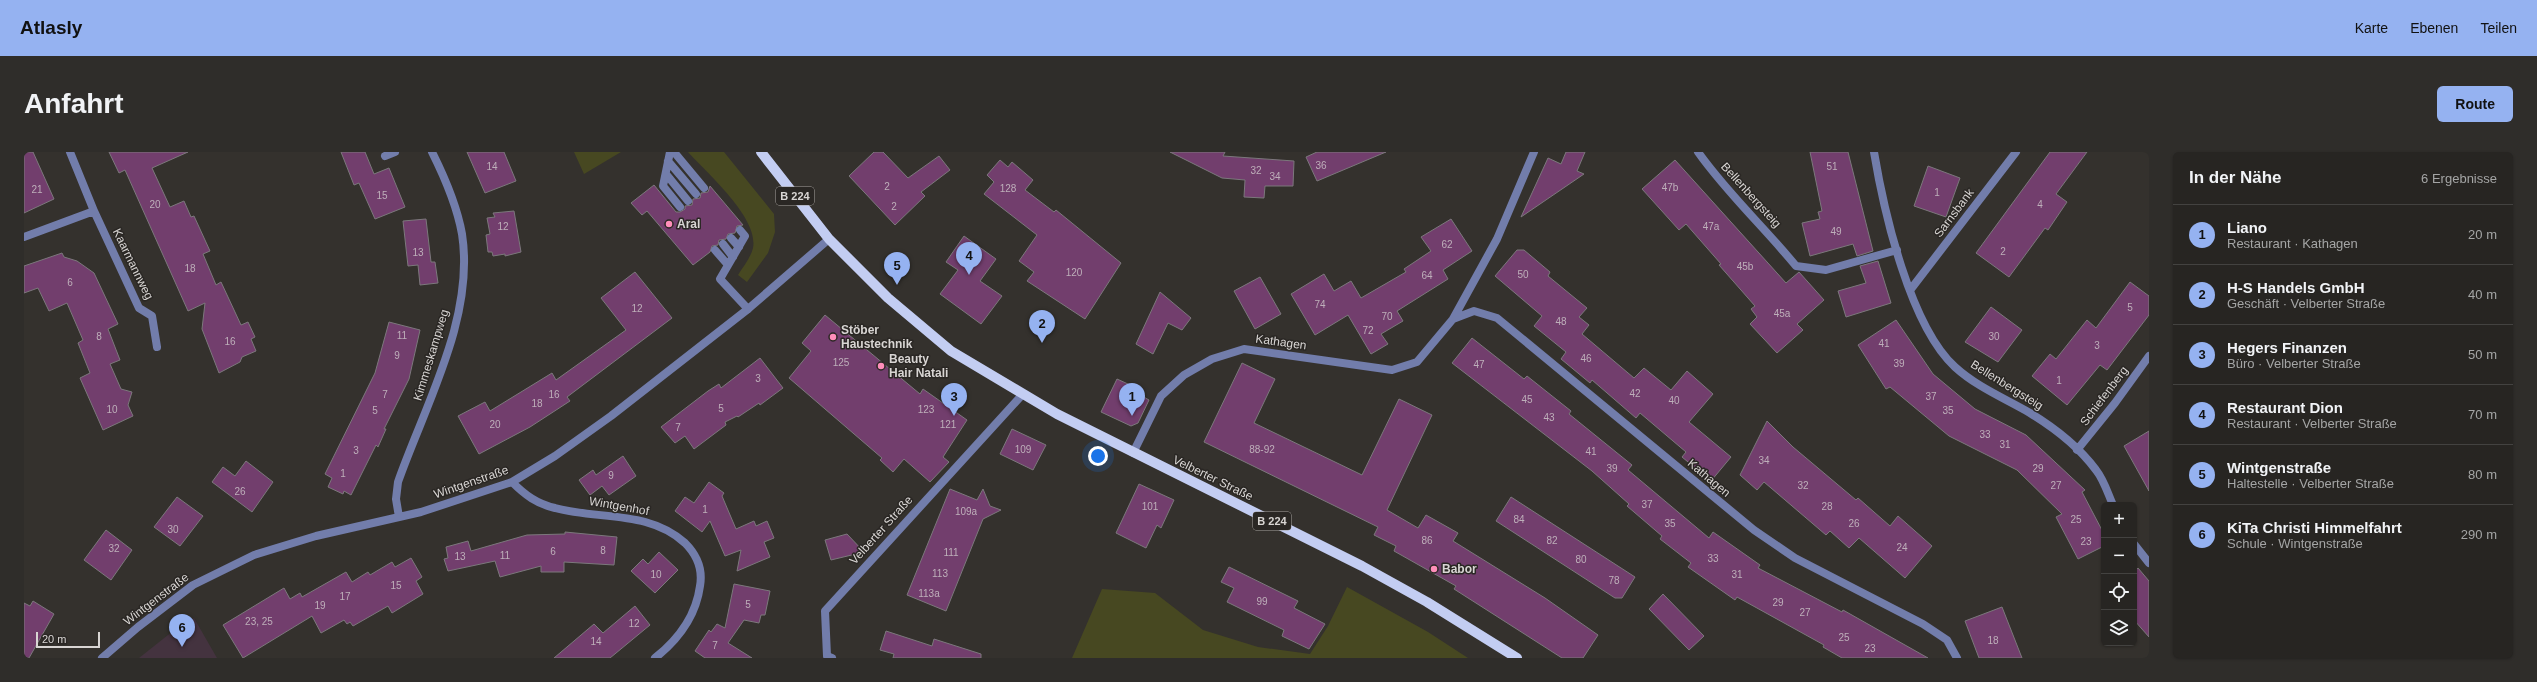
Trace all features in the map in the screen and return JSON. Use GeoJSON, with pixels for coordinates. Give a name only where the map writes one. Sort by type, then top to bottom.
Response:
{"type":"FeatureCollection","features":[{"type":"Feature","properties":{"kind":"main road","name":"B 224"},"geometry":{"type":"LineString","coordinates":[[764,153],[829,239]]}},
{"type":"Feature","properties":{"kind":"main road","name":"Velberter Straße"},"geometry":{"type":"LineString","coordinates":[[829,239],[888,298],[951,350],[1022,395],[1133,453],[1362,566],[1427,602],[1517,658]]}},
{"type":"Feature","properties":{"kind":"street","name":"Kaarmannweg"},"geometry":{"type":"LineString","coordinates":[[70,152],[94,211],[139,308],[152,316],[157,347]]}},
{"type":"Feature","properties":{"kind":"street"},"geometry":{"type":"LineString","coordinates":[[385,156],[395,152]]}},
{"type":"Feature","properties":{"kind":"street","name":"Kimmeskampweg"},"geometry":{"type":"LineString","coordinates":[[399,517],[396,499],[398,482],[442,367],[457,320],[462,275],[462,235],[451,193],[432,152]]}},
{"type":"Feature","properties":{"kind":"street"},"geometry":{"type":"LineString","coordinates":[[670,152],[663,186],[680,207]]}},
{"type":"Feature","properties":{"kind":"street"},"geometry":{"type":"LineString","coordinates":[[674,152],[704,188]]}},
{"type":"Feature","properties":{"kind":"street","name":"Kathagen"},"geometry":{"type":"LineString","coordinates":[[1133,453],[1161,396],[1184,375],[1212,359],[1244,349],[1392,370],[1417,362],[1453,319],[1497,239],[1534,152]]}},
{"type":"Feature","properties":{"kind":"street","name":"Bellenbergsteig"},"geometry":{"type":"LineString","coordinates":[[1698,152],[1715,175],[1764,226],[1796,266],[1826,270],[1897,250]]}},
{"type":"Feature","properties":{"kind":"street","name":"Bellenbergsteig"},"geometry":{"type":"LineString","coordinates":[[1874,152],[1897,250],[1918,314],[1936,344],[1955,367],[1994,395],[2049,426],[2077,450],[2097,470],[2113,502]]}},
{"type":"Feature","properties":{"kind":"street","name":"Sarnsbank"},"geometry":{"type":"LineString","coordinates":[[1911,289],[2016,152]]}},
{"type":"Feature","properties":{"kind":"street"},"geometry":{"type":"LineString","coordinates":[[668,161],[696,194]]}},
{"type":"Feature","properties":{"kind":"street"},"geometry":{"type":"LineString","coordinates":[[666,174],[688,201]]}},
{"type":"Feature","properties":{"kind":"street"},"geometry":{"type":"LineString","coordinates":[[24,237],[94,211]]}},
{"type":"Feature","properties":{"kind":"street"},"geometry":{"type":"LineString","coordinates":[[740,230],[745,236],[720,279],[748,309]]}},
{"type":"Feature","properties":{"kind":"street"},"geometry":{"type":"LineString","coordinates":[[731,238],[739,247]]}},
{"type":"Feature","properties":{"kind":"street","name":"Wintgenstraße"},"geometry":{"type":"LineString","coordinates":[[102,658],[138,627],[193,584],[248,558],[316,536],[421,512],[512,482],[555,456],[611,416],[748,309],[829,239]]}},
{"type":"Feature","properties":{"kind":"street"},"geometry":{"type":"LineString","coordinates":[[723,244],[733,256]]}},
{"type":"Feature","properties":{"kind":"street"},"geometry":{"type":"LineString","coordinates":[[716,250],[728,266]]}},
{"type":"Feature","properties":{"kind":"street","name":"Kathagen"},"geometry":{"type":"LineString","coordinates":[[1453,319],[1474,311],[1498,318],[1754,530],[1795,558],[1923,624],[1948,640],[1957,658]]}},
{"type":"Feature","properties":{"kind":"street","name":"Schiefenberg"},"geometry":{"type":"LineString","coordinates":[[2077,450],[2115,403],[2149,356]]}},
{"type":"Feature","properties":{"kind":"street","name":"Velberter Straße"},"geometry":{"type":"LineString","coordinates":[[832,658],[827,656],[825,611],[1022,395]]}},
{"type":"Feature","properties":{"kind":"street","name":"Wintgenhof"},"geometry":{"type":"LineString","coordinates":[[512,482],[526,497],[555,508],[643,520],[665,528],[672,531],[693,551],[702,573],[698,601],[689,623],[666,649],[655,658]]}},
{"type":"Feature","properties":{"kind":"street"},"geometry":{"type":"LineString","coordinates":[[2137,548],[2149,563]]}},
{"type":"Feature","properties":{"kind":"shaded area"},"geometry":{"type":"Polygon","coordinates":[[[574,152],[621,152],[584,174],[574,152]]]}},
{"type":"Feature","properties":{"kind":"shaded area"},"geometry":{"type":"Polygon","coordinates":[[[688,152],[724,152],[774,214],[775,232],[768,253],[747,282],[738,275],[749,258],[753,248],[753,236],[748,223],[730,197],[688,152]]]}},
{"type":"Feature","properties":{"kind":"shaded area"},"geometry":{"type":"Polygon","coordinates":[[[1347,587],[1428,632],[1468,658],[1072,658],[1102,589],[1155,593],[1203,630],[1258,647],[1310,654],[1328,626],[1347,587]]]}},
{"type":"Feature","properties":{"kind":"shaded area"},"geometry":{"type":"Polygon","coordinates":[[[194,618],[217,658],[139,658],[168,635],[194,618]]]}},
{"type":"Feature","properties":{"kind":"building"},"geometry":{"type":"Polygon","coordinates":[[[24,152],[33,152],[54,199],[24,213],[24,152]]]}},
{"type":"Feature","properties":{"kind":"building"},"geometry":{"type":"Polygon","coordinates":[[[109,152],[188,152],[152,168],[170,207],[184,201],[191,217],[194,216],[210,251],[203,254],[216,285],[221,282],[241,325],[248,322],[255,337],[251,339],[256,351],[242,357],[240,362],[219,373],[202,329],[205,303],[188,311],[125,170],[119,173],[109,152]]]}},
{"type":"Feature","properties":{"kind":"building"},"geometry":{"type":"Polygon","coordinates":[[[341,152],[365,152],[374,174],[389,168],[405,207],[375,219],[359,183],[354,185],[341,152]]]}},
{"type":"Feature","properties":{"kind":"building"},"geometry":{"type":"Polygon","coordinates":[[[467,152],[504,152],[516,181],[485,193],[467,152]]]}},
{"type":"Feature","properties":{"kind":"building"},"geometry":{"type":"Polygon","coordinates":[[[874,152],[883,152],[908,178],[939,156],[950,170],[921,192],[925,196],[895,225],[849,176],[874,152]]]}},
{"type":"Feature","properties":{"kind":"building"},"geometry":{"type":"Polygon","coordinates":[[[1170,152],[1225,152],[1223,156],[1294,161],[1293,186],[1265,186],[1264,198],[1244,197],[1245,180],[1222,178],[1170,152]]]}},
{"type":"Feature","properties":{"kind":"building"},"geometry":{"type":"Polygon","coordinates":[[[1317,152],[1386,152],[1317,181],[1306,157],[1317,152]]]}},
{"type":"Feature","properties":{"kind":"building"},"geometry":{"type":"Polygon","coordinates":[[[1566,152],[1585,152],[1577,171],[1584,174],[1521,217],[1548,158],[1561,164],[1566,152]]]}},
{"type":"Feature","properties":{"kind":"building"},"geometry":{"type":"Polygon","coordinates":[[[1810,152],[1848,152],[1873,251],[1857,256],[1853,244],[1810,256],[1802,223],[1820,219],[1818,212],[1822,211],[1810,152]]]}},
{"type":"Feature","properties":{"kind":"building"},"geometry":{"type":"Polygon","coordinates":[[[2050,152],[2087,152],[2056,194],[2067,202],[2048,230],[2045,228],[2009,277],[1976,253],[2050,152]]]}},
{"type":"Feature","properties":{"kind":"building"},"geometry":{"type":"Polygon","coordinates":[[[1000,160],[1008,167],[1012,162],[1033,180],[1025,190],[1054,212],[1056,210],[1121,263],[1085,319],[1027,281],[1034,272],[1019,261],[1037,235],[984,194],[994,182],[987,175],[1000,160]]]}},
{"type":"Feature","properties":{"kind":"building"},"geometry":{"type":"Polygon","coordinates":[[[1675,160],[1786,283],[1799,272],[1824,300],[1797,324],[1803,330],[1777,353],[1750,324],[1757,317],[1751,309],[1755,306],[1719,265],[1721,264],[1686,224],[1679,230],[1642,189],[1675,160]]]}},
{"type":"Feature","properties":{"kind":"building"},"geometry":{"type":"Polygon","coordinates":[[[1928,166],[1960,178],[1946,217],[1914,206],[1928,166]]]}},
{"type":"Feature","properties":{"kind":"building"},"geometry":{"type":"Polygon","coordinates":[[[654,185],[676,212],[680,212],[685,209],[685,206],[692,205],[693,199],[700,198],[701,193],[708,192],[710,186],[743,225],[737,226],[735,233],[728,234],[726,239],[719,240],[718,245],[712,246],[710,252],[693,265],[647,211],[642,215],[631,203],[654,185]]]}},
{"type":"Feature","properties":{"kind":"building"},"geometry":{"type":"Polygon","coordinates":[[[514,211],[521,252],[505,256],[505,254],[493,256],[492,252],[488,252],[486,235],[490,234],[487,218],[495,217],[493,213],[514,211]]]}},
{"type":"Feature","properties":{"kind":"building"},"geometry":{"type":"Polygon","coordinates":[[[426,219],[431,262],[435,262],[438,283],[420,285],[418,265],[408,266],[403,221],[426,219]]]}},
{"type":"Feature","properties":{"kind":"building"},"geometry":{"type":"Polygon","coordinates":[[[1451,219],[1472,251],[1443,270],[1448,279],[1397,311],[1403,321],[1381,334],[1388,344],[1371,354],[1348,315],[1315,335],[1291,294],[1324,274],[1334,291],[1351,281],[1361,298],[1406,272],[1404,269],[1431,251],[1421,237],[1451,219]]]}},
{"type":"Feature","properties":{"kind":"building"},"geometry":{"type":"Polygon","coordinates":[[[964,236],[996,259],[980,281],[1002,296],[981,324],[940,294],[958,270],[946,262],[964,236]]]}},
{"type":"Feature","properties":{"kind":"building"},"geometry":{"type":"Polygon","coordinates":[[[1517,250],[1524,250],[1550,272],[1548,276],[1587,308],[1579,317],[1589,325],[1582,334],[1634,378],[1644,368],[1671,390],[1687,371],[1713,394],[1689,422],[1731,457],[1711,481],[1682,457],[1686,452],[1640,413],[1636,418],[1592,380],[1590,383],[1561,359],[1566,352],[1534,326],[1542,316],[1495,276],[1517,250]]]}},
{"type":"Feature","properties":{"kind":"building"},"geometry":{"type":"Polygon","coordinates":[[[62,253],[64,257],[77,261],[94,273],[118,324],[108,329],[120,360],[110,364],[121,389],[132,392],[128,405],[133,416],[103,430],[80,378],[90,373],[78,343],[83,340],[67,303],[49,311],[38,288],[24,293],[24,266],[62,253]]]}},
{"type":"Feature","properties":{"kind":"building"},"geometry":{"type":"Polygon","coordinates":[[[1878,261],[1891,303],[1846,317],[1838,291],[1866,283],[1860,266],[1878,261]]]}},
{"type":"Feature","properties":{"kind":"building"},"geometry":{"type":"Polygon","coordinates":[[[635,272],[672,318],[567,397],[570,401],[530,427],[479,454],[458,416],[485,402],[490,411],[552,373],[556,380],[626,330],[601,298],[635,272]]]}},
{"type":"Feature","properties":{"kind":"building"},"geometry":{"type":"Polygon","coordinates":[[[1260,277],[1281,314],[1255,329],[1234,291],[1260,277]]]}},
{"type":"Feature","properties":{"kind":"building"},"geometry":{"type":"Polygon","coordinates":[[[2130,282],[2149,296],[2149,315],[2107,370],[2100,365],[2067,405],[2032,376],[2050,354],[2056,359],[2087,320],[2096,328],[2130,282]]]}},
{"type":"Feature","properties":{"kind":"building"},"geometry":{"type":"Polygon","coordinates":[[[1160,292],[1191,318],[1182,330],[1168,323],[1153,354],[1136,344],[1160,292]]]}},
{"type":"Feature","properties":{"kind":"building"},"geometry":{"type":"Polygon","coordinates":[[[1991,307],[2022,330],[1998,362],[1965,342],[1991,307]]]}},
{"type":"Feature","properties":{"kind":"building"},"geometry":{"type":"Polygon","coordinates":[[[825,315],[920,394],[923,389],[967,420],[943,457],[949,462],[930,482],[904,459],[893,472],[880,460],[882,458],[789,378],[811,351],[802,343],[825,315]]]}},
{"type":"Feature","properties":{"kind":"building"},"geometry":{"type":"Polygon","coordinates":[[[1896,320],[1933,374],[1975,409],[2026,435],[2085,490],[2082,492],[2101,528],[2101,548],[2078,559],[2056,517],[2062,514],[2017,470],[1949,436],[1890,387],[1886,389],[1858,345],[1896,320]]]}},
{"type":"Feature","properties":{"kind":"building"},"geometry":{"type":"Polygon","coordinates":[[[389,322],[420,330],[409,379],[384,429],[386,429],[378,447],[376,445],[351,495],[344,491],[343,494],[328,487],[332,478],[325,474],[375,373],[389,322]]]}},
{"type":"Feature","properties":{"kind":"building"},"geometry":{"type":"Polygon","coordinates":[[[1472,338],[1524,379],[1527,376],[1571,411],[1569,414],[1632,465],[1628,470],[1709,538],[1713,532],[1760,565],[1758,568],[1842,612],[1843,610],[1928,658],[1842,658],[1823,647],[1824,645],[1737,597],[1735,600],[1688,567],[1691,563],[1660,539],[1662,536],[1627,506],[1629,504],[1592,471],[1452,363],[1472,338]]]}},
{"type":"Feature","properties":{"kind":"building"},"geometry":{"type":"Polygon","coordinates":[[[760,358],[783,388],[760,405],[759,403],[738,417],[737,416],[725,422],[726,425],[694,449],[685,436],[675,443],[661,427],[708,391],[719,384],[721,388],[760,358]]]}},
{"type":"Feature","properties":{"kind":"building"},"geometry":{"type":"Polygon","coordinates":[[[1242,363],[1275,379],[1254,423],[1362,475],[1399,399],[1432,415],[1387,510],[1418,528],[1426,515],[1458,533],[1453,541],[1545,598],[1598,635],[1583,658],[1562,658],[1454,589],[1456,586],[1394,551],[1396,546],[1374,535],[1378,527],[1204,442],[1242,363]]]}},
{"type":"Feature","properties":{"kind":"building"},"geometry":{"type":"Polygon","coordinates":[[[1117,379],[1139,389],[1137,393],[1149,400],[1138,423],[1131,426],[1101,412],[1117,379]]]}},
{"type":"Feature","properties":{"kind":"building"},"geometry":{"type":"Polygon","coordinates":[[[1767,421],[1793,447],[1856,500],[1858,498],[1890,526],[1898,516],[1932,546],[1905,578],[1859,538],[1849,548],[1830,531],[1826,535],[1764,482],[1757,490],[1740,475],[1767,421]]]}},
{"type":"Feature","properties":{"kind":"building"},"geometry":{"type":"Polygon","coordinates":[[[1012,429],[1046,445],[1033,470],[1000,454],[1012,429]]]}},
{"type":"Feature","properties":{"kind":"building"},"geometry":{"type":"Polygon","coordinates":[[[2149,431],[2149,491],[2124,446],[2149,431]]]}},
{"type":"Feature","properties":{"kind":"building"},"geometry":{"type":"Polygon","coordinates":[[[623,456],[636,476],[609,495],[602,486],[590,495],[579,480],[593,470],[596,475],[623,456]]]}},
{"type":"Feature","properties":{"kind":"building"},"geometry":{"type":"Polygon","coordinates":[[[246,461],[273,482],[252,512],[212,482],[223,467],[235,476],[246,461]]]}},
{"type":"Feature","properties":{"kind":"building"},"geometry":{"type":"Polygon","coordinates":[[[709,482],[724,493],[722,496],[736,529],[754,521],[756,526],[767,521],[774,538],[764,542],[770,557],[737,571],[741,550],[725,556],[710,521],[702,532],[675,511],[685,497],[694,503],[709,482]]]}},
{"type":"Feature","properties":{"kind":"building"},"geometry":{"type":"Polygon","coordinates":[[[1139,484],[1174,500],[1161,528],[1157,525],[1146,548],[1116,533],[1139,484]]]}},
{"type":"Feature","properties":{"kind":"building"},"geometry":{"type":"Polygon","coordinates":[[[950,489],[977,500],[983,489],[990,506],[1001,510],[983,519],[946,611],[907,595],[950,489]]]}},
{"type":"Feature","properties":{"kind":"building"},"geometry":{"type":"Polygon","coordinates":[[[177,497],[203,516],[180,546],[154,527],[177,497]]]}},
{"type":"Feature","properties":{"kind":"building"},"geometry":{"type":"Polygon","coordinates":[[[1511,497],[1635,577],[1622,598],[1615,598],[1496,521],[1511,497]]]}},
{"type":"Feature","properties":{"kind":"building"},"geometry":{"type":"Polygon","coordinates":[[[106,530],[132,550],[111,580],[84,560],[106,530]]]}},
{"type":"Feature","properties":{"kind":"building"},"geometry":{"type":"Polygon","coordinates":[[[565,532],[617,537],[614,565],[564,562],[564,572],[541,572],[541,566],[500,577],[495,561],[448,571],[444,559],[448,558],[446,547],[468,541],[471,551],[527,535],[565,534],[565,532]]]}},
{"type":"Feature","properties":{"kind":"building"},"geometry":{"type":"Polygon","coordinates":[[[847,534],[864,552],[831,560],[825,540],[847,534]]]}},
{"type":"Feature","properties":{"kind":"building"},"geometry":{"type":"Polygon","coordinates":[[[659,552],[678,570],[655,593],[631,571],[643,559],[648,564],[659,552]]]}},
{"type":"Feature","properties":{"kind":"building"},"geometry":{"type":"Polygon","coordinates":[[[411,558],[422,577],[416,581],[423,594],[392,613],[388,606],[353,626],[350,622],[347,624],[344,620],[321,633],[312,616],[243,658],[223,625],[284,588],[290,599],[300,593],[302,597],[346,572],[352,582],[368,572],[370,575],[392,562],[395,567],[411,558]]]}},
{"type":"Feature","properties":{"kind":"building"},"geometry":{"type":"Polygon","coordinates":[[[1229,567],[1298,601],[1294,608],[1325,624],[1309,649],[1282,636],[1284,630],[1227,602],[1234,588],[1221,582],[1229,567]]]}},
{"type":"Feature","properties":{"kind":"building"},"geometry":{"type":"Polygon","coordinates":[[[2138,568],[2149,581],[2149,637],[2137,623],[2138,568]]]}},
{"type":"Feature","properties":{"kind":"building"},"geometry":{"type":"Polygon","coordinates":[[[734,584],[770,591],[765,615],[761,615],[759,623],[744,620],[728,643],[752,658],[705,658],[695,651],[709,630],[711,632],[717,624],[725,628],[734,584]]]}},
{"type":"Feature","properties":{"kind":"building"},"geometry":{"type":"Polygon","coordinates":[[[1663,594],[1704,636],[1689,650],[1649,609],[1663,594]]]}},
{"type":"Feature","properties":{"kind":"building"},"geometry":{"type":"Polygon","coordinates":[[[33,601],[54,614],[29,658],[24,658],[24,603],[30,606],[33,601]]]}},
{"type":"Feature","properties":{"kind":"building"},"geometry":{"type":"Polygon","coordinates":[[[635,606],[650,625],[610,658],[554,658],[594,624],[603,633],[635,606]]]}},
{"type":"Feature","properties":{"kind":"building"},"geometry":{"type":"Polygon","coordinates":[[[2002,607],[2022,658],[1979,658],[1965,621],[2002,607]]]}},
{"type":"Feature","properties":{"kind":"building"},"geometry":{"type":"Polygon","coordinates":[[[886,631],[932,646],[934,639],[981,654],[981,658],[893,658],[894,654],[880,650],[886,631]]]}},
{"type":"Feature","properties":{"kind":"place","name":"Aral"},"geometry":{"type":"Point","coordinates":[669,224]}},
{"type":"Feature","properties":{"kind":"place","name":"Restaurant Dion"},"geometry":{"type":"Point","coordinates":[969,275]}},
{"type":"Feature","properties":{"kind":"place","name":"Wintgenstraße"},"geometry":{"type":"Point","coordinates":[897,285]}},
{"type":"Feature","properties":{"kind":"place","name":"Stöber Haustechnik"},"geometry":{"type":"Point","coordinates":[833,337]}},
{"type":"Feature","properties":{"kind":"place","name":"H-S Handels GmbH"},"geometry":{"type":"Point","coordinates":[1042,343]}},
{"type":"Feature","properties":{"kind":"place","name":"Beauty Hair Natali"},"geometry":{"type":"Point","coordinates":[881,366]}},
{"type":"Feature","properties":{"kind":"place","name":"Hegers Finanzen"},"geometry":{"type":"Point","coordinates":[954,416]}},
{"type":"Feature","properties":{"kind":"place","name":"Liano"},"geometry":{"type":"Point","coordinates":[1132,416]}},
{"type":"Feature","properties":{"kind":"place","name":"Babor"},"geometry":{"type":"Point","coordinates":[1434,569]}},
{"type":"Feature","properties":{"kind":"place","name":"KiTa Christi Himmelfahrt"},"geometry":{"type":"Point","coordinates":[182,647]}}]}
